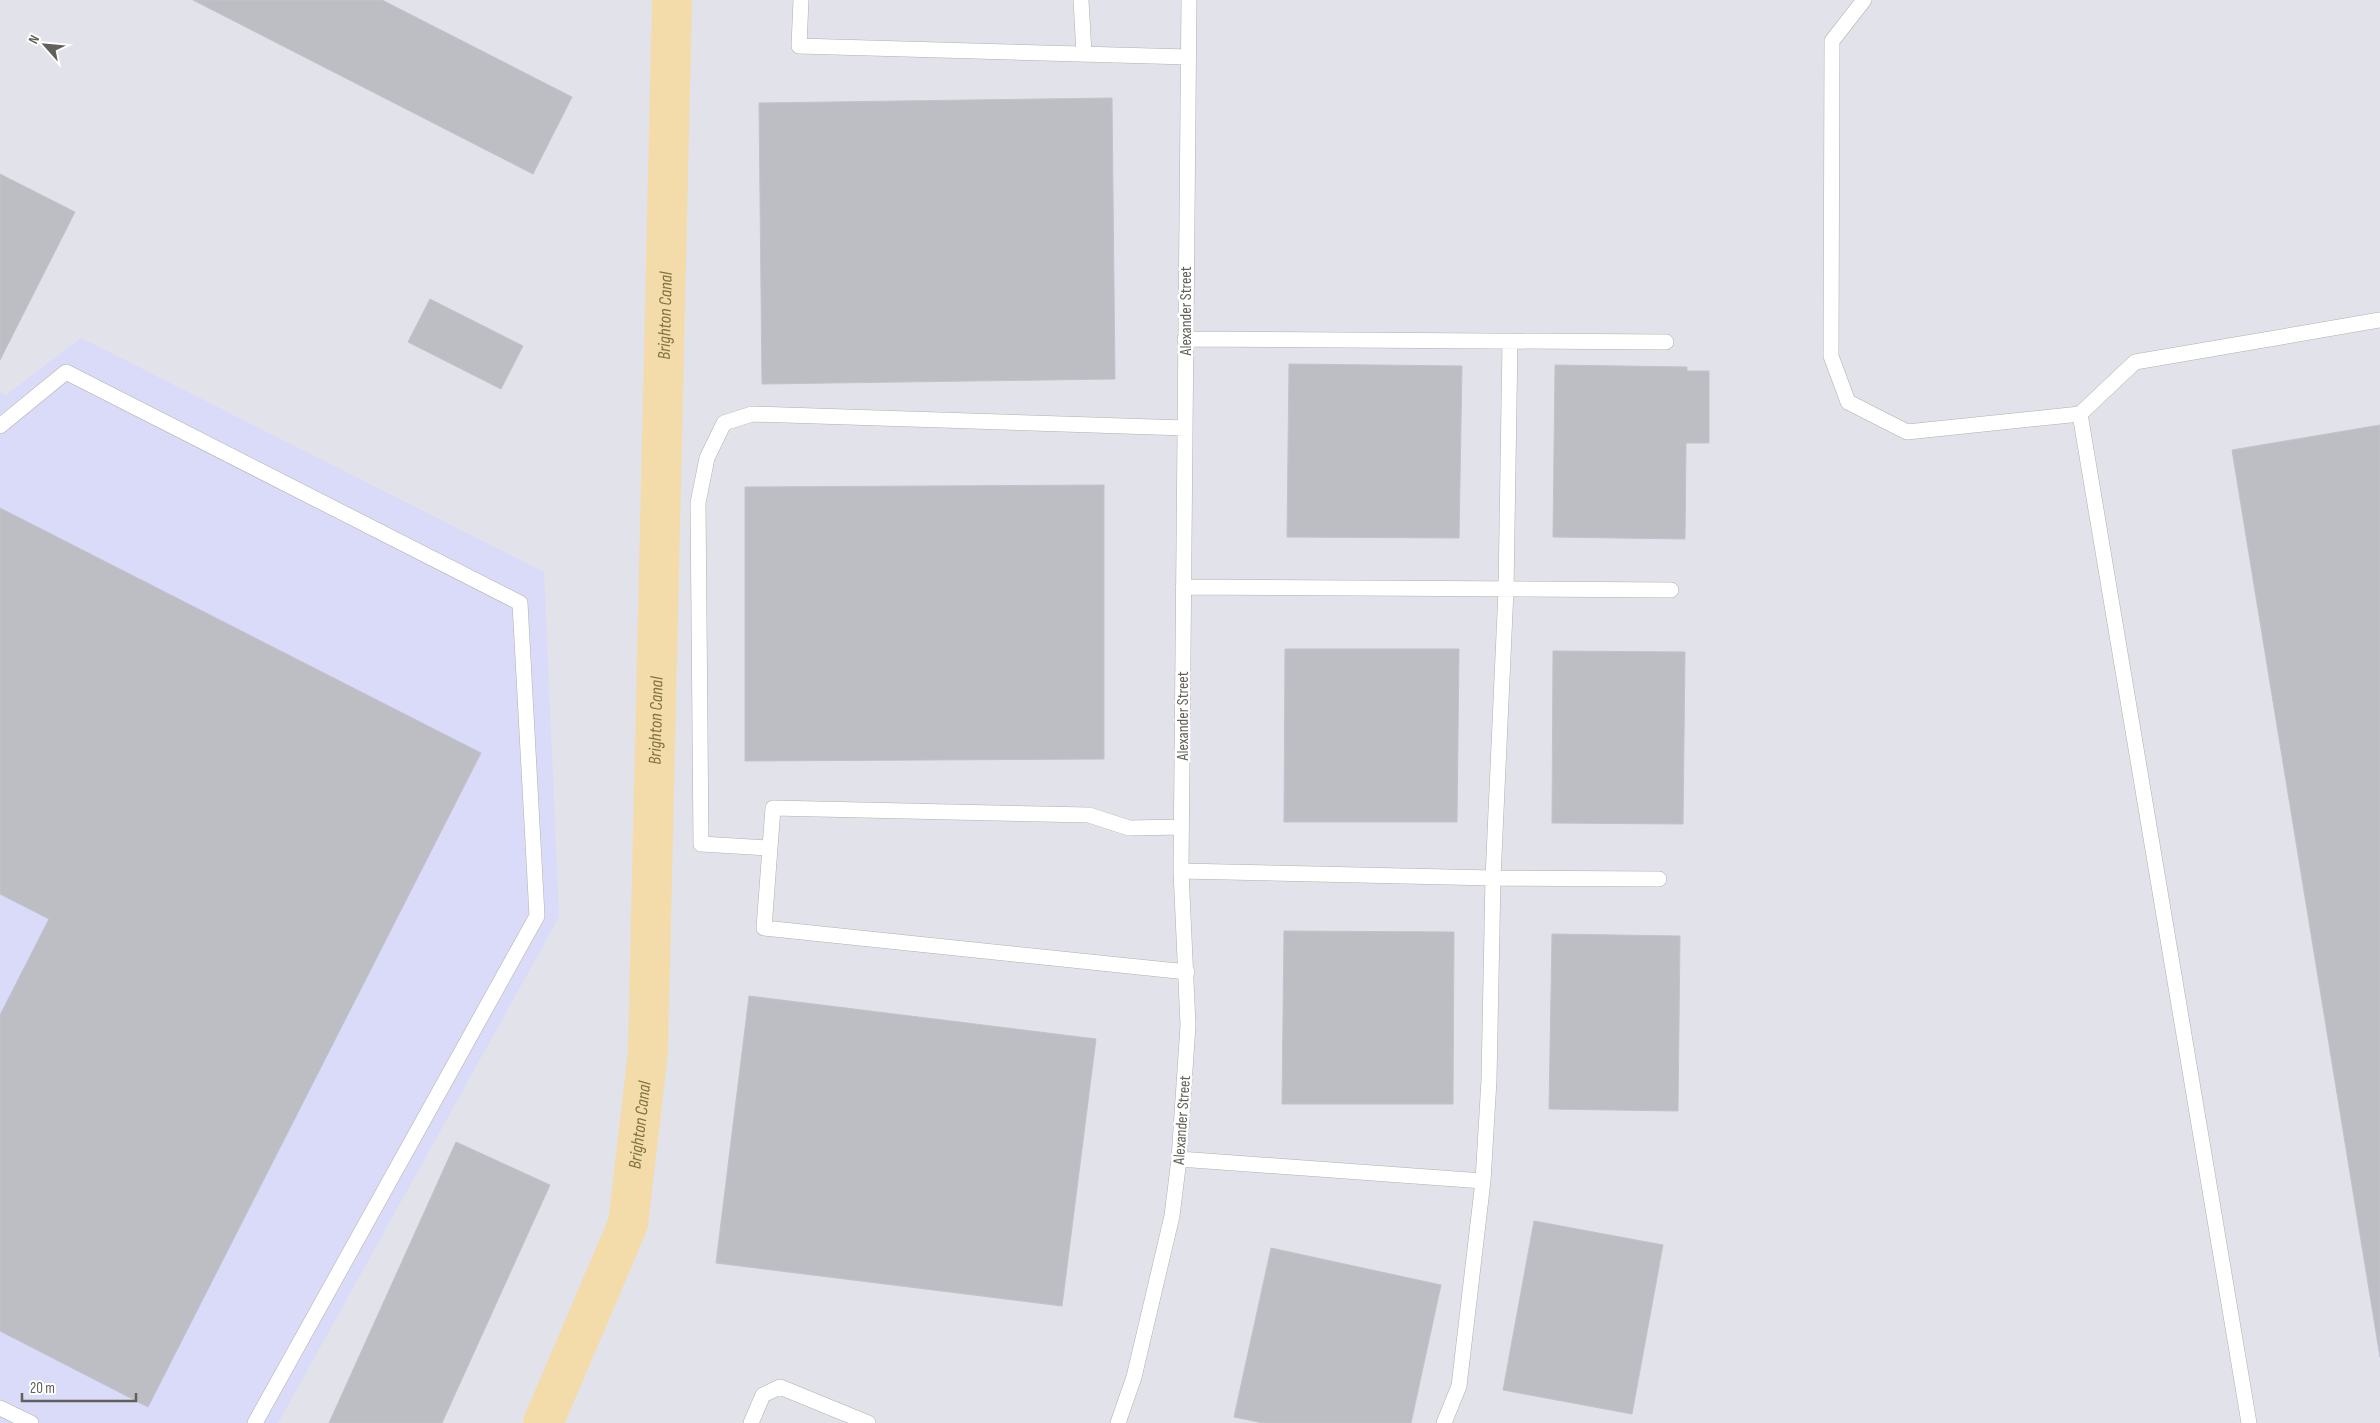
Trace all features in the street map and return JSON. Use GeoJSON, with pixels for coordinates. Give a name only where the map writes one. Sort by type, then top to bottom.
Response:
{"type":"FeatureCollection","features":[{"type":"Feature","properties":{"kind":"street"},"geometry":{"type":"LineString","coordinates":[[801,0],[799,46],[1188,57]]}},
{"type":"Feature","properties":{"kind":"street"},"geometry":{"type":"LineString","coordinates":[[1081,0],[1084,54]]}},
{"type":"Feature","properties":{"kind":"street","name":"Alexander Street"},"geometry":{"type":"LineString","coordinates":[[1118,1423],[1134,1377],[1172,1216],[1179,1159],[1188,1025],[1181,870],[1181,827],[1189,0]]}},
{"type":"Feature","properties":{"kind":"street"},"geometry":{"type":"LineString","coordinates":[[1864,0],[1832,41],[1831,356],[1848,402],[1907,432],[2080,414],[2135,362],[2380,320]]}},
{"type":"Feature","properties":{"kind":"street"},"geometry":{"type":"LineString","coordinates":[[1185,339],[1666,342]]}},
{"type":"Feature","properties":{"kind":"street"},"geometry":{"type":"LineString","coordinates":[[1444,1423],[1459,1386],[1483,1180],[1489,1080],[1493,878],[1506,590],[1510,341]]}},
{"type":"Feature","properties":{"kind":"street"},"geometry":{"type":"LineString","coordinates":[[0,426],[66,372],[520,604],[537,916],[255,1423]]}},
{"type":"Feature","properties":{"kind":"street"},"geometry":{"type":"LineString","coordinates":[[770,848],[701,844],[698,503],[707,458],[724,423],[752,414],[1185,428]]}},
{"type":"Feature","properties":{"kind":"street"},"geometry":{"type":"LineString","coordinates":[[2080,414],[2249,1423]]}},
{"type":"Feature","properties":{"kind":"street"},"geometry":{"type":"LineString","coordinates":[[1183,587],[1670,590]]}},
{"type":"Feature","properties":{"kind":"street"},"geometry":{"type":"LineString","coordinates":[[1181,827],[1129,828],[1089,815],[773,808],[764,928],[1187,972]]}},
{"type":"Feature","properties":{"kind":"street"},"geometry":{"type":"LineString","coordinates":[[1181,870],[1659,880]]}},
{"type":"Feature","properties":{"kind":"street"},"geometry":{"type":"LineString","coordinates":[[1179,1159],[1483,1180]]}},
{"type":"Feature","properties":{"kind":"street"},"geometry":{"type":"LineString","coordinates":[[751,1423],[763,1395],[780,1388],[868,1423]]}},
{"type":"Feature","properties":{"kind":"street"},"geometry":{"type":"LineString","coordinates":[[0,1408],[31,1423]]}},
{"type":"Feature","properties":{"kind":"shaded area"},"geometry":{"type":"Polygon","coordinates":[[[81,338],[544,572],[559,917],[278,1423],[0,1423],[0,392],[6,395],[81,338]]]}},
{"type":"Feature","properties":{"kind":"building"},"geometry":{"type":"Polygon","coordinates":[[[193,0],[382,0],[572,97],[533,174],[193,0]]]}},
{"type":"Feature","properties":{"kind":"building"},"geometry":{"type":"Polygon","coordinates":[[[1112,98],[1115,379],[762,384],[759,103],[1112,98]]]}},
{"type":"Feature","properties":{"kind":"building"},"geometry":{"type":"Polygon","coordinates":[[[0,174],[75,212],[0,360],[0,174]]]}},
{"type":"Feature","properties":{"kind":"building"},"geometry":{"type":"Polygon","coordinates":[[[430,299],[523,346],[501,389],[408,342],[430,299]]]}},
{"type":"Feature","properties":{"kind":"building"},"geometry":{"type":"Polygon","coordinates":[[[1289,364],[1462,366],[1459,538],[1287,537],[1289,364]]]}},
{"type":"Feature","properties":{"kind":"building"},"geometry":{"type":"Polygon","coordinates":[[[1555,365],[1687,367],[1687,371],[1709,371],[1709,443],[1686,443],[1685,539],[1553,537],[1555,365]]]}},
{"type":"Feature","properties":{"kind":"building"},"geometry":{"type":"Polygon","coordinates":[[[2380,425],[2380,1357],[2232,450],[2380,425]]]}},
{"type":"Feature","properties":{"kind":"building"},"geometry":{"type":"Polygon","coordinates":[[[1104,485],[1104,759],[745,761],[745,487],[1104,485]]]}},
{"type":"Feature","properties":{"kind":"building"},"geometry":{"type":"Polygon","coordinates":[[[0,508],[481,753],[148,1407],[0,1331],[0,1015],[49,919],[0,894],[0,508]]]}},
{"type":"Feature","properties":{"kind":"building"},"geometry":{"type":"Polygon","coordinates":[[[1285,649],[1459,649],[1457,822],[1284,822],[1285,649]]]}},
{"type":"Feature","properties":{"kind":"building"},"geometry":{"type":"Polygon","coordinates":[[[1553,651],[1685,652],[1683,824],[1552,823],[1553,651]]]}},
{"type":"Feature","properties":{"kind":"building"},"geometry":{"type":"Polygon","coordinates":[[[1284,931],[1454,932],[1453,1104],[1282,1104],[1284,931]]]}},
{"type":"Feature","properties":{"kind":"building"},"geometry":{"type":"Polygon","coordinates":[[[1552,934],[1680,936],[1678,1111],[1549,1109],[1552,934]]]}},
{"type":"Feature","properties":{"kind":"building"},"geometry":{"type":"Polygon","coordinates":[[[749,996],[1096,1039],[1062,1306],[716,1263],[749,996]]]}},
{"type":"Feature","properties":{"kind":"building"},"geometry":{"type":"Polygon","coordinates":[[[456,1142],[550,1185],[442,1423],[329,1423],[456,1142]]]}},
{"type":"Feature","properties":{"kind":"building"},"geometry":{"type":"Polygon","coordinates":[[[1534,1221],[1663,1245],[1632,1414],[1503,1390],[1534,1221]]]}},
{"type":"Feature","properties":{"kind":"building"},"geometry":{"type":"Polygon","coordinates":[[[1271,1248],[1441,1285],[1411,1423],[1263,1423],[1234,1417],[1271,1248]]]}},
{"type":"Feature","properties":{"kind":"waterway","name":"Brighton Canal"},"geometry":{"type":"LineString","coordinates":[[543,1423],[628,1224],[648,1052],[672,0]]}}]}
